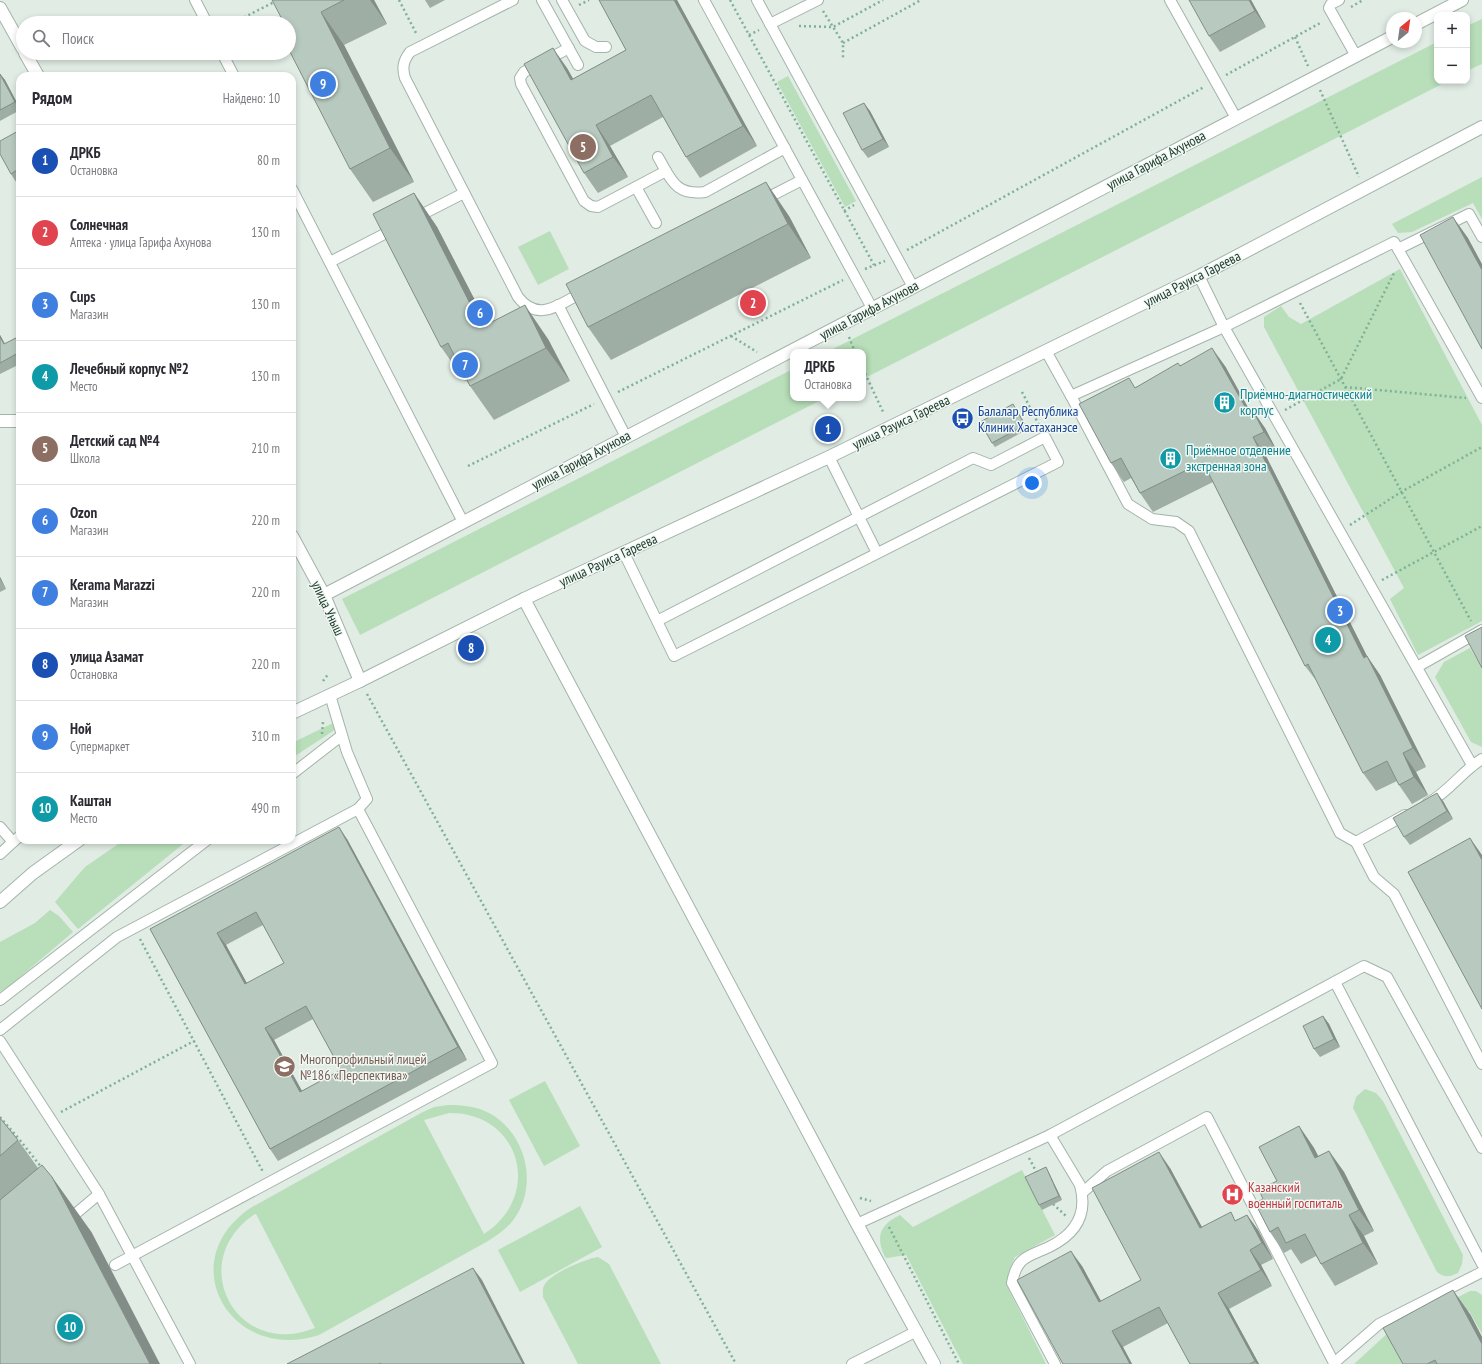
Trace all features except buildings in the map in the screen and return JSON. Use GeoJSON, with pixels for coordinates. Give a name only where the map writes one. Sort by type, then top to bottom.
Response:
{"type":"FeatureCollection","features":[{"type":"Feature","properties":{"kind":"street"},"geometry":{"type":"LineString","coordinates":[[1422,21],[1462,0]]}},
{"type":"Feature","properties":{"kind":"street"},"geometry":{"type":"LineString","coordinates":[[0,8],[16,37]]}},
{"type":"Feature","properties":{"kind":"street","name":"улица Гарифа Ахунова"},"geometry":{"type":"LineString","coordinates":[[795,349],[1386,40]]}},
{"type":"Feature","properties":{"kind":"street"},"geometry":{"type":"LineString","coordinates":[[29,60],[36,72]]}},
{"type":"Feature","properties":{"kind":"street","name":"улица Рауиса Гареева"},"geometry":{"type":"LineString","coordinates":[[296,711],[360,681],[524,599],[829,457],[1046,352],[1199,276],[1482,127]]}},
{"type":"Feature","properties":{"kind":"street","name":"улица Гарифа Ахунова"},"geometry":{"type":"LineString","coordinates":[[324,595],[790,351]]}},
{"type":"Feature","properties":{"kind":"street"},"geometry":{"type":"LineString","coordinates":[[0,421],[16,421]]}},
{"type":"Feature","properties":{"kind":"street","name":"улица Уныш"},"geometry":{"type":"LineString","coordinates":[[296,543],[324,595],[360,681]]}},
{"type":"Feature","properties":{"kind":"street"},"geometry":{"type":"LineString","coordinates":[[524,599],[857,1224],[934,1364]]}},
{"type":"Feature","properties":{"kind":"street"},"geometry":{"type":"LineString","coordinates":[[0,902],[33,873],[73,844]]}},
{"type":"Feature","properties":{"kind":"lane"},"geometry":{"type":"LineString","coordinates":[[196,0],[204,16]]}},
{"type":"Feature","properties":{"kind":"lane"},"geometry":{"type":"LineString","coordinates":[[513,0],[410,52],[403,63],[404,74],[518,297],[524,305],[538,311],[546,311],[593,287]]}},
{"type":"Feature","properties":{"kind":"lane"},"geometry":{"type":"LineString","coordinates":[[542,0],[578,65]]}},
{"type":"Feature","properties":{"kind":"lane"},"geometry":{"type":"LineString","coordinates":[[562,0],[585,41],[596,46],[606,47]]}},
{"type":"Feature","properties":{"kind":"lane"},"geometry":{"type":"LineString","coordinates":[[704,0],[872,308]]}},
{"type":"Feature","properties":{"kind":"lane"},"geometry":{"type":"LineString","coordinates":[[757,0],[913,287]]}},
{"type":"Feature","properties":{"kind":"lane"},"geometry":{"type":"LineString","coordinates":[[770,24],[817,0]]}},
{"type":"Feature","properties":{"kind":"lane"},"geometry":{"type":"LineString","coordinates":[[1170,0],[1236,118]]}},
{"type":"Feature","properties":{"kind":"lane"},"geometry":{"type":"LineString","coordinates":[[1339,0],[1329,7],[1356,56]]}},
{"type":"Feature","properties":{"kind":"lane"},"geometry":{"type":"LineString","coordinates":[[569,48],[524,72],[520,78],[521,84],[587,204],[598,207],[666,171]]}},
{"type":"Feature","properties":{"kind":"lane"},"geometry":{"type":"LineString","coordinates":[[226,60],[232,72]]}},
{"type":"Feature","properties":{"kind":"lane"},"geometry":{"type":"LineString","coordinates":[[658,157],[673,184],[680,189],[695,193],[705,192],[785,148]]}},
{"type":"Feature","properties":{"kind":"lane"},"geometry":{"type":"LineString","coordinates":[[754,205],[802,180]]}},
{"type":"Feature","properties":{"kind":"lane"},"geometry":{"type":"LineString","coordinates":[[636,187],[656,223]]}},
{"type":"Feature","properties":{"kind":"lane"},"geometry":{"type":"LineString","coordinates":[[330,262],[464,193]]}},
{"type":"Feature","properties":{"kind":"lane"},"geometry":{"type":"LineString","coordinates":[[296,196],[463,522]]}},
{"type":"Feature","properties":{"kind":"lane"},"geometry":{"type":"LineString","coordinates":[[1400,253],[1469,214],[1482,237]]}},
{"type":"Feature","properties":{"kind":"lane"},"geometry":{"type":"LineString","coordinates":[[1071,396],[1224,327],[1394,242],[1482,398]]}},
{"type":"Feature","properties":{"kind":"lane"},"geometry":{"type":"LineString","coordinates":[[1199,276],[1224,327],[1472,765]]}},
{"type":"Feature","properties":{"kind":"lane"},"geometry":{"type":"LineString","coordinates":[[558,305],[626,437]]}},
{"type":"Feature","properties":{"kind":"lane"},"geometry":{"type":"LineString","coordinates":[[1046,352],[1128,504],[1152,519],[1176,522],[1189,531],[1340,833],[1356,842],[1374,877],[1394,894],[1482,1064]]}},
{"type":"Feature","properties":{"kind":"lane"},"geometry":{"type":"LineString","coordinates":[[624,553],[657,621],[674,656],[1058,462],[1045,437],[991,465],[973,458],[657,621]]}},
{"type":"Feature","properties":{"kind":"lane"},"geometry":{"type":"LineString","coordinates":[[829,457],[877,554]]}},
{"type":"Feature","properties":{"kind":"lane"},"geometry":{"type":"LineString","coordinates":[[1417,667],[1479,632]]}},
{"type":"Feature","properties":{"kind":"lane"},"geometry":{"type":"LineString","coordinates":[[296,842],[358,809],[367,799],[341,736],[330,695]]}},
{"type":"Feature","properties":{"kind":"lane"},"geometry":{"type":"LineString","coordinates":[[296,771],[341,736]]}},
{"type":"Feature","properties":{"kind":"lane"},"geometry":{"type":"LineString","coordinates":[[1356,842],[1438,797],[1472,765],[1482,759]]}},
{"type":"Feature","properties":{"kind":"lane"},"geometry":{"type":"LineString","coordinates":[[115,1264],[269,1184],[492,1063],[358,809]]}},
{"type":"Feature","properties":{"kind":"lane"},"geometry":{"type":"LineString","coordinates":[[0,827],[16,839],[0,854]]}},
{"type":"Feature","properties":{"kind":"lane"},"geometry":{"type":"LineString","coordinates":[[0,1000],[202,844]]}},
{"type":"Feature","properties":{"kind":"lane"},"geometry":{"type":"LineString","coordinates":[[0,1030],[117,937],[292,844]]}},
{"type":"Feature","properties":{"kind":"lane"},"geometry":{"type":"LineString","coordinates":[[857,1224],[1050,1134],[1364,966],[1387,977],[1482,1148]]}},
{"type":"Feature","properties":{"kind":"lane"},"geometry":{"type":"LineString","coordinates":[[1335,982],[1482,1264]]}},
{"type":"Feature","properties":{"kind":"lane"},"geometry":{"type":"LineString","coordinates":[[0,1041],[99,1194],[190,1364]]}},
{"type":"Feature","properties":{"kind":"lane"},"geometry":{"type":"LineString","coordinates":[[1082,1193],[1107,1171],[1207,1117],[1333,1364],[1379,1324],[1482,1272]]}},
{"type":"Feature","properties":{"kind":"lane"},"geometry":{"type":"LineString","coordinates":[[1050,1134],[1080,1185],[1082,1193],[1082,1214],[1076,1225],[1064,1238],[1024,1259],[1014,1273],[1012,1283],[1055,1364]]}},
{"type":"Feature","properties":{"kind":"lane"},"geometry":{"type":"LineString","coordinates":[[59,1228],[99,1194]]}},
{"type":"Feature","properties":{"kind":"lane"},"geometry":{"type":"LineString","coordinates":[[852,1364],[917,1331]]}},
{"type":"Feature","properties":{"kind":"path"},"geometry":{"type":"LineString","coordinates":[[247,16],[278,0]]}},
{"type":"Feature","properties":{"kind":"path"},"geometry":{"type":"LineString","coordinates":[[399,0],[423,46]]}},
{"type":"Feature","properties":{"kind":"path"},"geometry":{"type":"LineString","coordinates":[[730,0],[874,266]]}},
{"type":"Feature","properties":{"kind":"path"},"geometry":{"type":"LineString","coordinates":[[817,0],[843,43],[842,59]]}},
{"type":"Feature","properties":{"kind":"path"},"geometry":{"type":"LineString","coordinates":[[794,26],[833,28],[883,0]]}},
{"type":"Feature","properties":{"kind":"path"},"geometry":{"type":"LineString","coordinates":[[843,43],[921,0]]}},
{"type":"Feature","properties":{"kind":"path"},"geometry":{"type":"LineString","coordinates":[[468,466],[854,275],[896,256],[1362,0]]}},
{"type":"Feature","properties":{"kind":"path"},"geometry":{"type":"LineString","coordinates":[[1295,37],[1364,189]]}},
{"type":"Feature","properties":{"kind":"path"},"geometry":{"type":"LineString","coordinates":[[1274,416],[1341,379],[1400,253]]}},
{"type":"Feature","properties":{"kind":"path"},"geometry":{"type":"LineString","coordinates":[[1294,292],[1433,551],[1479,632]]}},
{"type":"Feature","properties":{"kind":"path"},"geometry":{"type":"LineString","coordinates":[[730,336],[772,361]]}},
{"type":"Feature","properties":{"kind":"path"},"geometry":{"type":"LineString","coordinates":[[866,375],[890,427]]}},
{"type":"Feature","properties":{"kind":"path"},"geometry":{"type":"LineString","coordinates":[[1345,386],[1467,398]]}},
{"type":"Feature","properties":{"kind":"path"},"geometry":{"type":"LineString","coordinates":[[1022,392],[1045,437]]}},
{"type":"Feature","properties":{"kind":"path"},"geometry":{"type":"LineString","coordinates":[[1339,531],[1401,492],[1482,447]]}},
{"type":"Feature","properties":{"kind":"path"},"geometry":{"type":"LineString","coordinates":[[1371,586],[1433,551],[1482,526]]}},
{"type":"Feature","properties":{"kind":"path"},"geometry":{"type":"LineString","coordinates":[[360,681],[736,1364]]}},
{"type":"Feature","properties":{"kind":"path"},"geometry":{"type":"LineString","coordinates":[[134,928],[269,1184]]}},
{"type":"Feature","properties":{"kind":"path"},"geometry":{"type":"LineString","coordinates":[[59,1114],[194,1041]]}},
{"type":"Feature","properties":{"kind":"path"},"geometry":{"type":"LineString","coordinates":[[0,1117],[43,1169]]}},
{"type":"Feature","properties":{"kind":"path"},"geometry":{"type":"LineString","coordinates":[[14,1142],[19,1139]]}},
{"type":"Feature","properties":{"kind":"path"},"geometry":{"type":"LineString","coordinates":[[1023,1147],[1038,1176]]}},
{"type":"Feature","properties":{"kind":"path"},"geometry":{"type":"LineString","coordinates":[[889,1227],[959,1364]]}},
{"type":"Feature","properties":{"kind":"green space"},"geometry":{"type":"Polygon","coordinates":[[[1482,19],[1482,64],[1470,70],[1470,48],[1470,25],[1482,19]]]}},
{"type":"Feature","properties":{"kind":"green space"},"geometry":{"type":"Polygon","coordinates":[[[1434,44],[1434,84],[1442,84],[866,377],[866,349],[833,349],[1434,44]]]}},
{"type":"Feature","properties":{"kind":"green space"},"geometry":{"type":"Polygon","coordinates":[[[788,76],[856,201],[845,207],[777,82],[788,76]]]}},
{"type":"Feature","properties":{"kind":"green space"},"geometry":{"type":"Polygon","coordinates":[[[1482,177],[1482,219],[1473,203],[1412,232],[1398,233],[1392,224],[1482,177]]]}},
{"type":"Feature","properties":{"kind":"green space"},"geometry":{"type":"Polygon","coordinates":[[[550,231],[569,269],[538,285],[518,247],[550,231]]]}},
{"type":"Feature","properties":{"kind":"green space"},"geometry":{"type":"Polygon","coordinates":[[[1400,269],[1482,425],[1482,621],[1418,655],[1390,599],[1404,588],[1264,327],[1264,317],[1281,306],[1289,317],[1301,324],[1400,269]]]}},
{"type":"Feature","properties":{"kind":"green space"},"geometry":{"type":"Polygon","coordinates":[[[790,371],[790,401],[819,401],[360,635],[342,599],[790,371]]]}},
{"type":"Feature","properties":{"kind":"green space"},"geometry":{"type":"Polygon","coordinates":[[[1470,648],[1482,668],[1482,747],[1471,742],[1435,677],[1444,662],[1470,648]]]}},
{"type":"Feature","properties":{"kind":"green space"},"geometry":{"type":"Polygon","coordinates":[[[333,723],[335,728],[333,731],[296,755],[296,741],[333,723]]]}},
{"type":"Feature","properties":{"kind":"green space"},"geometry":{"type":"Polygon","coordinates":[[[118,844],[183,844],[78,929],[55,902],[85,867],[118,844]]]}},
{"type":"Feature","properties":{"kind":"green space"},"geometry":{"type":"Polygon","coordinates":[[[50,910],[59,916],[73,932],[13,983],[0,992],[0,942],[35,923],[50,910]]]}},
{"type":"Feature","properties":{"kind":"green space"},"geometry":{"type":"Polygon","coordinates":[[[545,1081],[580,1146],[544,1166],[509,1100],[545,1081]]]}},
{"type":"Feature","properties":{"kind":"green space"},"geometry":{"type":"Polygon","coordinates":[[[1365,1089],[1376,1093],[1383,1101],[1463,1255],[1462,1264],[1458,1273],[1447,1276],[1437,1272],[1353,1108],[1356,1097],[1365,1089]]]}},
{"type":"Feature","properties":{"kind":"green space"},"geometry":{"type":"Polygon","coordinates":[[[453,1105],[469,1106],[479,1109],[489,1113],[502,1122],[513,1134],[521,1148],[527,1179],[525,1195],[519,1210],[510,1224],[488,1241],[319,1335],[287,1340],[260,1335],[237,1321],[222,1302],[214,1278],[216,1253],[228,1229],[252,1207],[434,1107],[453,1105]],[[449,1113],[424,1120],[484,1234],[503,1218],[514,1198],[518,1178],[516,1158],[507,1141],[493,1126],[473,1116],[449,1113]],[[256,1214],[234,1234],[223,1256],[222,1279],[229,1301],[243,1318],[262,1330],[287,1334],[315,1328],[256,1214]]]}},
{"type":"Feature","properties":{"kind":"green space"},"geometry":{"type":"Polygon","coordinates":[[[1022,1170],[1055,1235],[1015,1257],[1009,1271],[1007,1286],[1046,1364],[963,1364],[906,1255],[885,1257],[880,1243],[881,1232],[888,1223],[900,1215],[913,1227],[1022,1170]]]}},
{"type":"Feature","properties":{"kind":"green space"},"geometry":{"type":"Polygon","coordinates":[[[580,1206],[602,1247],[520,1292],[498,1250],[580,1206]]]}},
{"type":"Feature","properties":{"kind":"green space"},"geometry":{"type":"Polygon","coordinates":[[[598,1257],[609,1264],[661,1364],[578,1364],[543,1297],[543,1289],[545,1284],[554,1275],[577,1264],[598,1257]]]}},
{"type":"Feature","properties":{"kind":"green space"},"geometry":{"type":"Polygon","coordinates":[[[1470,1291],[1476,1291],[1482,1295],[1482,1334],[1469,1311],[1399,1351],[1406,1364],[1354,1364],[1389,1332],[1470,1291]]]}},
{"type":"Feature","properties":{"kind":"place","name":"Ной"},"geometry":{"type":"Point","coordinates":[323,84]}},
{"type":"Feature","properties":{"kind":"place","name":"Детский сад №4"},"geometry":{"type":"Point","coordinates":[583,147]}},
{"type":"Feature","properties":{"kind":"place","name":"Солнечная"},"geometry":{"type":"Point","coordinates":[753,303]}},
{"type":"Feature","properties":{"kind":"place","name":"Ozon"},"geometry":{"type":"Point","coordinates":[480,313]}},
{"type":"Feature","properties":{"kind":"place","name":"Kerama Marazzi"},"geometry":{"type":"Point","coordinates":[465,365]}},
{"type":"Feature","properties":{"kind":"place","name":"Приёмно-диагностический корпус"},"geometry":{"type":"Point","coordinates":[1224,402]}},
{"type":"Feature","properties":{"kind":"place","name":"Балалар Республика Клиник Хастаханэсе"},"geometry":{"type":"Point","coordinates":[963,419]}},
{"type":"Feature","properties":{"kind":"place","name":"ДРКБ"},"geometry":{"type":"Point","coordinates":[828,429]}},
{"type":"Feature","properties":{"kind":"place","name":"Приёмное отделение экстренная зона"},"geometry":{"type":"Point","coordinates":[1170,458]}},
{"type":"Feature","properties":{"kind":"place","name":"Cups"},"geometry":{"type":"Point","coordinates":[1340,611]}},
{"type":"Feature","properties":{"kind":"place","name":"Лечебный корпус №2"},"geometry":{"type":"Point","coordinates":[1328,640]}},
{"type":"Feature","properties":{"kind":"place","name":"улица Азамат"},"geometry":{"type":"Point","coordinates":[471,648]}},
{"type":"Feature","properties":{"kind":"place","name":"Многопрофильный лицей №186 «Перспектива»"},"geometry":{"type":"Point","coordinates":[285,1067]}},
{"type":"Feature","properties":{"kind":"place","name":"Казанский военный госпиталь"},"geometry":{"type":"Point","coordinates":[1233,1195]}},
{"type":"Feature","properties":{"kind":"place","name":"Каштан"},"geometry":{"type":"Point","coordinates":[70,1327]}}]}
